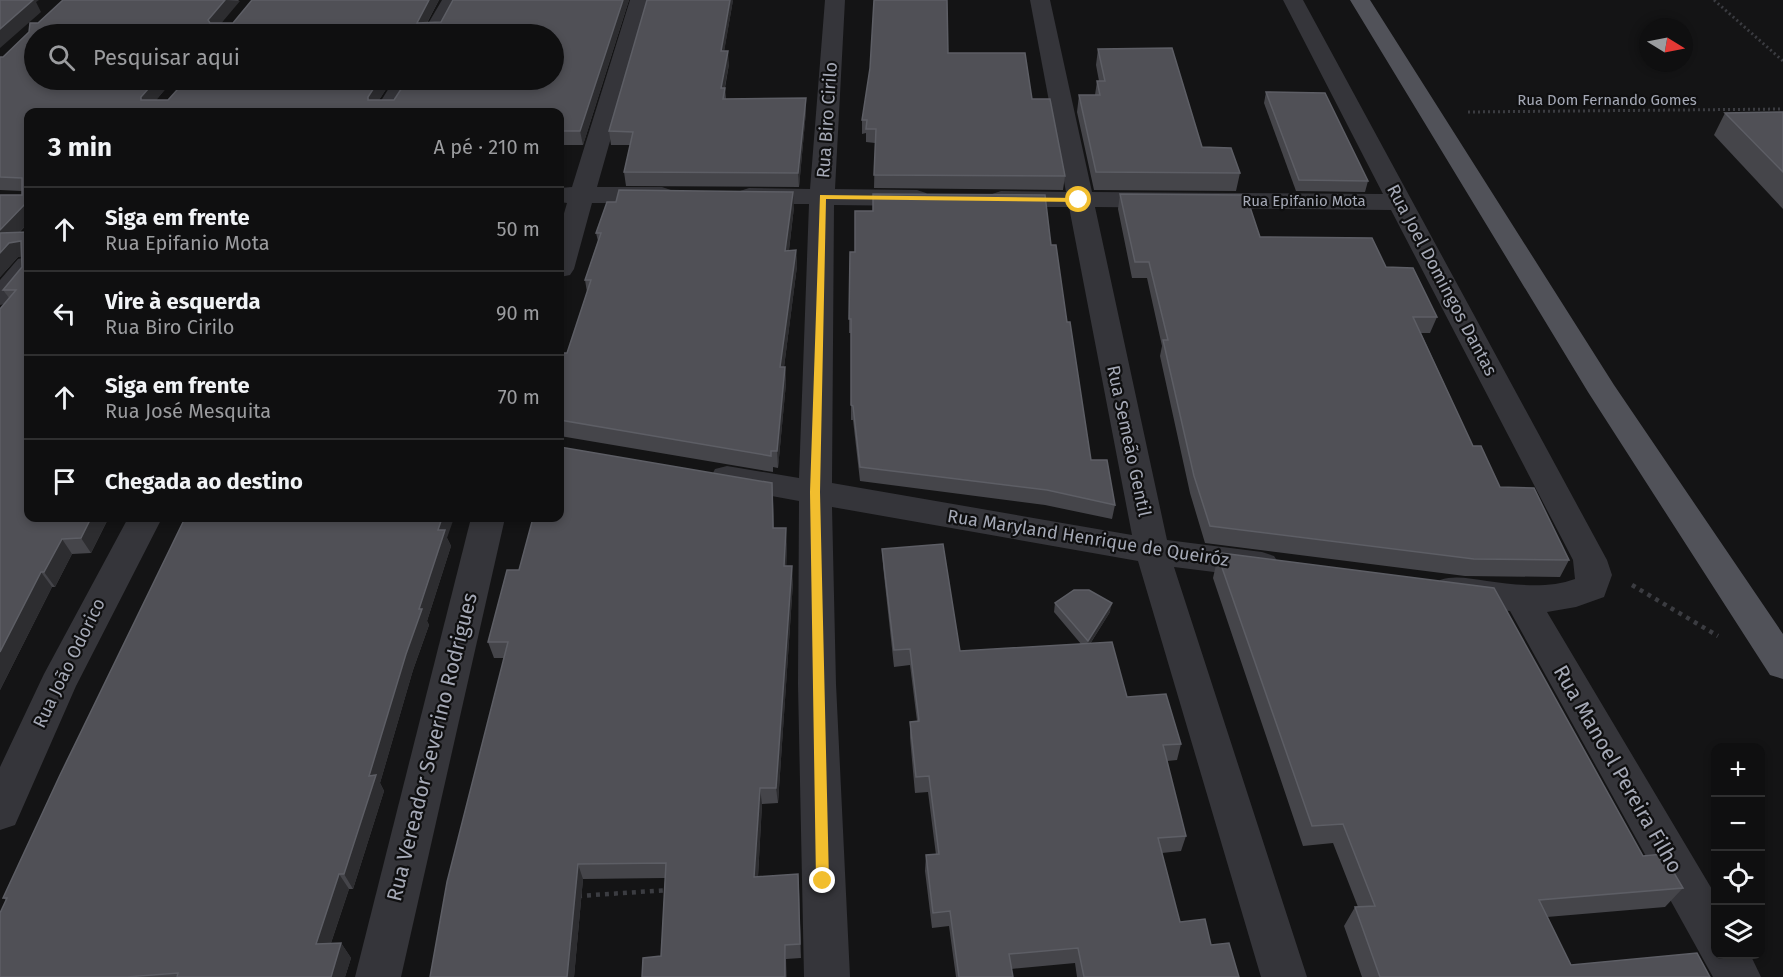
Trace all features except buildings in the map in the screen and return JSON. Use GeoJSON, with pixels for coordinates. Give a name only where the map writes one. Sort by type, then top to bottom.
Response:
{"type":"FeatureCollection","features":[{"type":"Feature","properties":{"kind":"main road"},"geometry":{"type":"LineString","coordinates":[[1360,0],[1603,392],[1783,664]]}},
{"type":"Feature","properties":{"kind":"street"},"geometry":{"type":"LineString","coordinates":[[438,24],[452,0]]}},
{"type":"Feature","properties":{"kind":"street"},"geometry":{"type":"LineString","coordinates":[[564,242],[571,195],[640,0]]}},
{"type":"Feature","properties":{"kind":"street","name":"Rua Biro Cirilo"},"geometry":{"type":"LineString","coordinates":[[827,977],[815,492],[822,196],[835,0]]}},
{"type":"Feature","properties":{"kind":"street","name":"Rua Semeão Gentil"},"geometry":{"type":"LineString","coordinates":[[1040,0],[1152,551],[1284,977]]}},
{"type":"Feature","properties":{"kind":"street","name":"Rua Joel Domingos Dantas"},"geometry":{"type":"LineString","coordinates":[[1293,0],[1590,560]]}},
{"type":"Feature","properties":{"kind":"street"},"geometry":{"type":"LineString","coordinates":[[388,108],[399,90]]}},
{"type":"Feature","properties":{"kind":"street"},"geometry":{"type":"LineString","coordinates":[[571,195],[685,195]]}},
{"type":"Feature","properties":{"kind":"street"},"geometry":{"type":"LineString","coordinates":[[731,196],[939,198]]}},
{"type":"Feature","properties":{"kind":"street","name":"Rua Epifanio Mota"},"geometry":{"type":"LineString","coordinates":[[974,198],[1401,202]]}},
{"type":"Feature","properties":{"kind":"street"},"geometry":{"type":"LineString","coordinates":[[0,297],[24,270]]}},
{"type":"Feature","properties":{"kind":"street","name":"Rua Maryland Henrique de Queiróz"},"geometry":{"type":"LineString","coordinates":[[699,472],[1152,551],[1295,569]]}},
{"type":"Feature","properties":{"kind":"street","name":"Rua João Odorico"},"geometry":{"type":"LineString","coordinates":[[0,812],[57,685],[143,522]]}},
{"type":"Feature","properties":{"kind":"street","name":"Rua Vereador Severino Rodrigues"},"geometry":{"type":"LineString","coordinates":[[378,977],[487,522]]}},
{"type":"Feature","properties":{"kind":"street"},"geometry":{"type":"LineString","coordinates":[[1426,586],[1521,599],[1579,593],[1591,587],[1594,575],[1590,560]]}},
{"type":"Feature","properties":{"kind":"street","name":"Rua Manoel Pereira Filho"},"geometry":{"type":"LineString","coordinates":[[1521,599],[1711,930]]}},
{"type":"Feature","properties":{"kind":"street"},"geometry":{"type":"LineString","coordinates":[[1728,959],[1737,977]]}},
{"type":"Feature","properties":{"kind":"path"},"geometry":{"type":"LineString","coordinates":[[1714,0],[1783,62]]}},
{"type":"Feature","properties":{"kind":"path","name":"Rua Dom Fernando Gomes"},"geometry":{"type":"LineString","coordinates":[[1431,112],[1783,109]]}},
{"type":"Feature","properties":{"kind":"path"},"geometry":{"type":"LineString","coordinates":[[1590,560],[1722,639]]}},
{"type":"Feature","properties":{"kind":"route"},"geometry":{"type":"LineString","coordinates":[[823,881],[815,492],[822,196],[1079,200]]}}]}
